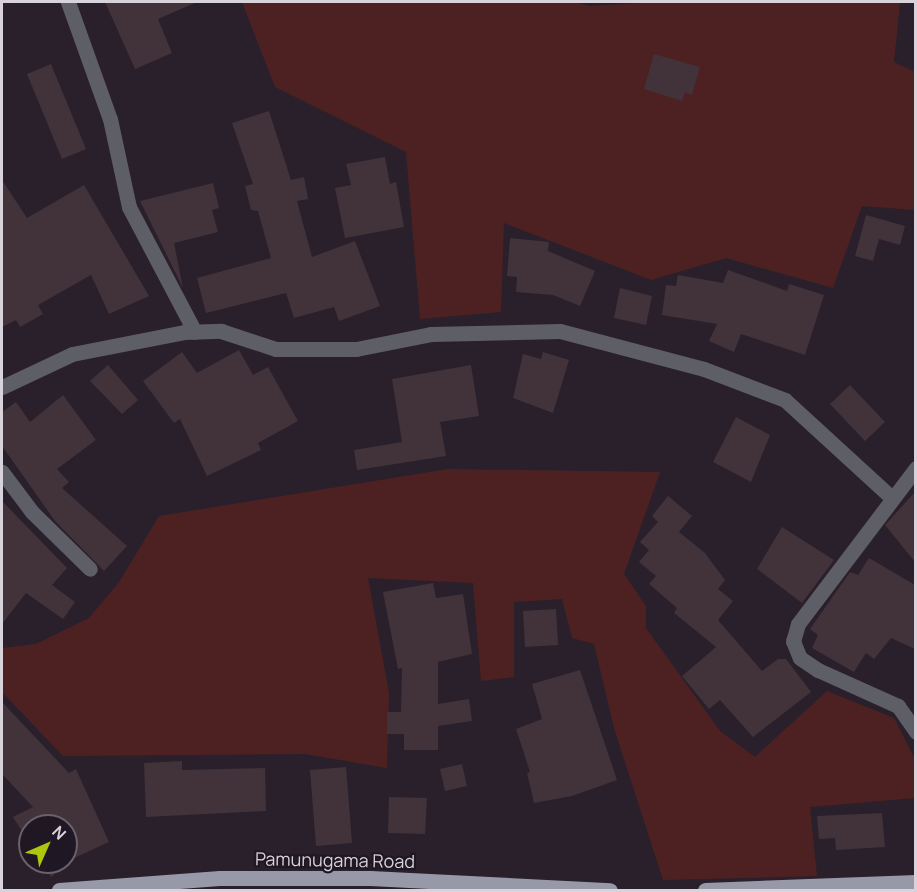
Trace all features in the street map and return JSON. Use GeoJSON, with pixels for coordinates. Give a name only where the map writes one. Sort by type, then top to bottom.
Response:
{"type":"FeatureCollection","features":[{"type":"Feature","properties":{"kind":"main road","name":"Pamunugama Road"},"geometry":{"type":"LineString","coordinates":[[59,891],[220,879],[347,878],[610,891]]}},
{"type":"Feature","properties":{"kind":"main road"},"geometry":{"type":"LineString","coordinates":[[705,891],[915,882]]}},
{"type":"Feature","properties":{"kind":"street"},"geometry":{"type":"LineString","coordinates":[[68,2],[110,119],[129,207],[195,332]]}},
{"type":"Feature","properties":{"kind":"street"},"geometry":{"type":"LineString","coordinates":[[2,387],[72,354],[195,332],[221,331],[276,350],[356,349],[431,334],[560,331],[704,369],[785,400],[891,497]]}},
{"type":"Feature","properties":{"kind":"street"},"geometry":{"type":"LineString","coordinates":[[915,468],[891,497],[798,624],[793,641],[800,658],[818,670],[898,706],[915,732]]}},
{"type":"Feature","properties":{"kind":"street"},"geometry":{"type":"LineString","coordinates":[[2,472],[32,512],[90,570]]}},
{"type":"Feature","properties":{"kind":"shaded area"},"geometry":{"type":"Polygon","coordinates":[[[242,2],[575,2],[590,6],[655,2],[900,2],[894,62],[915,72],[915,210],[862,206],[833,288],[726,258],[651,280],[504,223],[501,312],[420,319],[406,152],[275,87],[242,2]]]}},
{"type":"Feature","properties":{"kind":"shaded area"},"geometry":{"type":"Polygon","coordinates":[[[448,469],[660,472],[624,574],[646,606],[646,628],[720,731],[755,757],[827,691],[894,718],[915,759],[915,798],[810,807],[817,876],[663,880],[614,728],[594,644],[572,638],[562,599],[514,602],[514,677],[481,681],[473,583],[368,578],[389,693],[387,768],[305,754],[63,756],[2,692],[2,648],[36,644],[89,618],[119,582],[159,516],[448,469]]]}},
{"type":"Feature","properties":{"kind":"building"},"geometry":{"type":"Polygon","coordinates":[[[105,2],[197,2],[158,19],[172,53],[135,69],[105,2]]]}},
{"type":"Feature","properties":{"kind":"building"},"geometry":{"type":"Polygon","coordinates":[[[654,54],[700,67],[692,95],[685,92],[682,101],[644,89],[654,54]]]}},
{"type":"Feature","properties":{"kind":"building"},"geometry":{"type":"Polygon","coordinates":[[[51,64],[86,149],[62,159],[27,74],[51,64]]]}},
{"type":"Feature","properties":{"kind":"building"},"geometry":{"type":"Polygon","coordinates":[[[269,111],[291,180],[304,177],[308,199],[297,201],[312,257],[355,241],[380,306],[339,321],[334,307],[294,318],[286,293],[206,313],[197,278],[271,258],[258,211],[251,210],[245,186],[253,184],[232,123],[269,111]]]}},
{"type":"Feature","properties":{"kind":"building"},"geometry":{"type":"Polygon","coordinates":[[[385,157],[390,184],[396,182],[404,227],[345,238],[335,188],[351,185],[346,164],[385,157]]]}},
{"type":"Feature","properties":{"kind":"building"},"geometry":{"type":"Polygon","coordinates":[[[2,180],[27,218],[84,185],[149,296],[109,314],[91,275],[38,305],[43,314],[20,327],[16,320],[2,327],[2,180]]]}},
{"type":"Feature","properties":{"kind":"building"},"geometry":{"type":"Polygon","coordinates":[[[213,183],[219,208],[212,210],[218,232],[174,243],[183,288],[140,201],[213,183]]]}},
{"type":"Feature","properties":{"kind":"building"},"geometry":{"type":"Polygon","coordinates":[[[866,215],[905,226],[900,245],[879,239],[873,261],[855,256],[866,215]]]}},
{"type":"Feature","properties":{"kind":"building"},"geometry":{"type":"Polygon","coordinates":[[[510,238],[549,242],[548,251],[595,271],[580,306],[553,295],[516,292],[517,277],[507,276],[510,238]]]}},
{"type":"Feature","properties":{"kind":"building"},"geometry":{"type":"Polygon","coordinates":[[[728,270],[787,291],[789,284],[824,295],[805,355],[741,334],[734,352],[709,341],[717,324],[662,315],[666,285],[676,286],[678,275],[723,283],[728,270]]]}},
{"type":"Feature","properties":{"kind":"building"},"geometry":{"type":"Polygon","coordinates":[[[620,288],[652,296],[646,325],[614,318],[620,288]]]}},
{"type":"Feature","properties":{"kind":"building"},"geometry":{"type":"Polygon","coordinates":[[[239,350],[253,375],[268,367],[298,421],[258,443],[261,450],[207,476],[180,419],[174,423],[143,381],[182,352],[197,373],[239,350]]]}},
{"type":"Feature","properties":{"kind":"building"},"geometry":{"type":"Polygon","coordinates":[[[543,352],[569,360],[553,413],[513,398],[523,354],[541,359],[543,352]]]}},
{"type":"Feature","properties":{"kind":"building"},"geometry":{"type":"Polygon","coordinates":[[[108,365],[138,400],[122,414],[90,381],[108,365]]]}},
{"type":"Feature","properties":{"kind":"building"},"geometry":{"type":"Polygon","coordinates":[[[471,365],[479,416],[440,422],[446,456],[357,470],[354,450],[402,442],[392,379],[471,365]]]}},
{"type":"Feature","properties":{"kind":"building"},"geometry":{"type":"Polygon","coordinates":[[[850,385],[885,422],[865,441],[830,404],[850,385]]]}},
{"type":"Feature","properties":{"kind":"building"},"geometry":{"type":"Polygon","coordinates":[[[63,395],[96,440],[57,469],[69,482],[62,488],[127,546],[104,571],[55,521],[2,446],[2,412],[16,402],[30,422],[63,395]]]}},
{"type":"Feature","properties":{"kind":"building"},"geometry":{"type":"Polygon","coordinates":[[[736,417],[770,435],[751,482],[713,462],[736,417]]]}},
{"type":"Feature","properties":{"kind":"building"},"geometry":{"type":"Polygon","coordinates":[[[915,492],[915,562],[885,525],[915,492]]]}},
{"type":"Feature","properties":{"kind":"building"},"geometry":{"type":"Polygon","coordinates":[[[668,496],[692,516],[679,532],[705,553],[725,580],[718,589],[733,601],[718,620],[762,671],[778,659],[786,659],[811,692],[753,737],[720,700],[709,709],[682,676],[716,647],[674,613],[677,608],[649,584],[656,576],[639,562],[649,550],[640,542],[658,522],[652,516],[668,496]]]}},
{"type":"Feature","properties":{"kind":"building"},"geometry":{"type":"Polygon","coordinates":[[[2,501],[67,568],[52,585],[75,602],[63,619],[26,593],[2,624],[2,501]]]}},
{"type":"Feature","properties":{"kind":"building"},"geometry":{"type":"Polygon","coordinates":[[[782,527],[834,560],[802,603],[757,569],[782,527]]]}},
{"type":"Feature","properties":{"kind":"building"},"geometry":{"type":"Polygon","coordinates":[[[869,558],[915,585],[915,649],[891,638],[874,659],[866,653],[854,672],[812,648],[818,635],[810,629],[850,572],[858,575],[869,558]]]}},
{"type":"Feature","properties":{"kind":"building"},"geometry":{"type":"Polygon","coordinates":[[[433,583],[436,598],[463,594],[472,654],[438,662],[438,704],[469,699],[472,721],[438,726],[438,750],[404,750],[404,734],[387,734],[387,712],[401,712],[402,668],[398,669],[383,592],[433,583]]]}},
{"type":"Feature","properties":{"kind":"building"},"geometry":{"type":"Polygon","coordinates":[[[556,609],[558,645],[525,647],[523,611],[556,609]]]}},
{"type":"Feature","properties":{"kind":"building"},"geometry":{"type":"Polygon","coordinates":[[[580,670],[617,780],[572,796],[534,803],[527,773],[530,772],[516,729],[542,719],[532,684],[580,670]]]}},
{"type":"Feature","properties":{"kind":"building"},"geometry":{"type":"Polygon","coordinates":[[[2,702],[69,773],[76,769],[109,842],[78,856],[78,814],[19,814],[33,807],[2,774],[2,702]]]}},
{"type":"Feature","properties":{"kind":"building"},"geometry":{"type":"Polygon","coordinates":[[[182,761],[182,770],[265,768],[266,811],[146,817],[144,763],[182,761]]]}},
{"type":"Feature","properties":{"kind":"building"},"geometry":{"type":"Polygon","coordinates":[[[462,764],[467,786],[445,791],[440,769],[462,764]]]}},
{"type":"Feature","properties":{"kind":"building"},"geometry":{"type":"Polygon","coordinates":[[[346,767],[352,843],[316,846],[310,770],[346,767]]]}},
{"type":"Feature","properties":{"kind":"building"},"geometry":{"type":"Polygon","coordinates":[[[389,797],[427,798],[425,834],[388,833],[389,797]]]}},
{"type":"Feature","properties":{"kind":"building"},"geometry":{"type":"Polygon","coordinates":[[[882,813],[885,847],[836,850],[835,838],[819,839],[817,816],[882,813]]]}},
{"type":"Feature","properties":{"kind":"building"},"geometry":{"type":"Polygon","coordinates":[[[18,814],[18,825],[13,817],[18,814]]]}}]}
